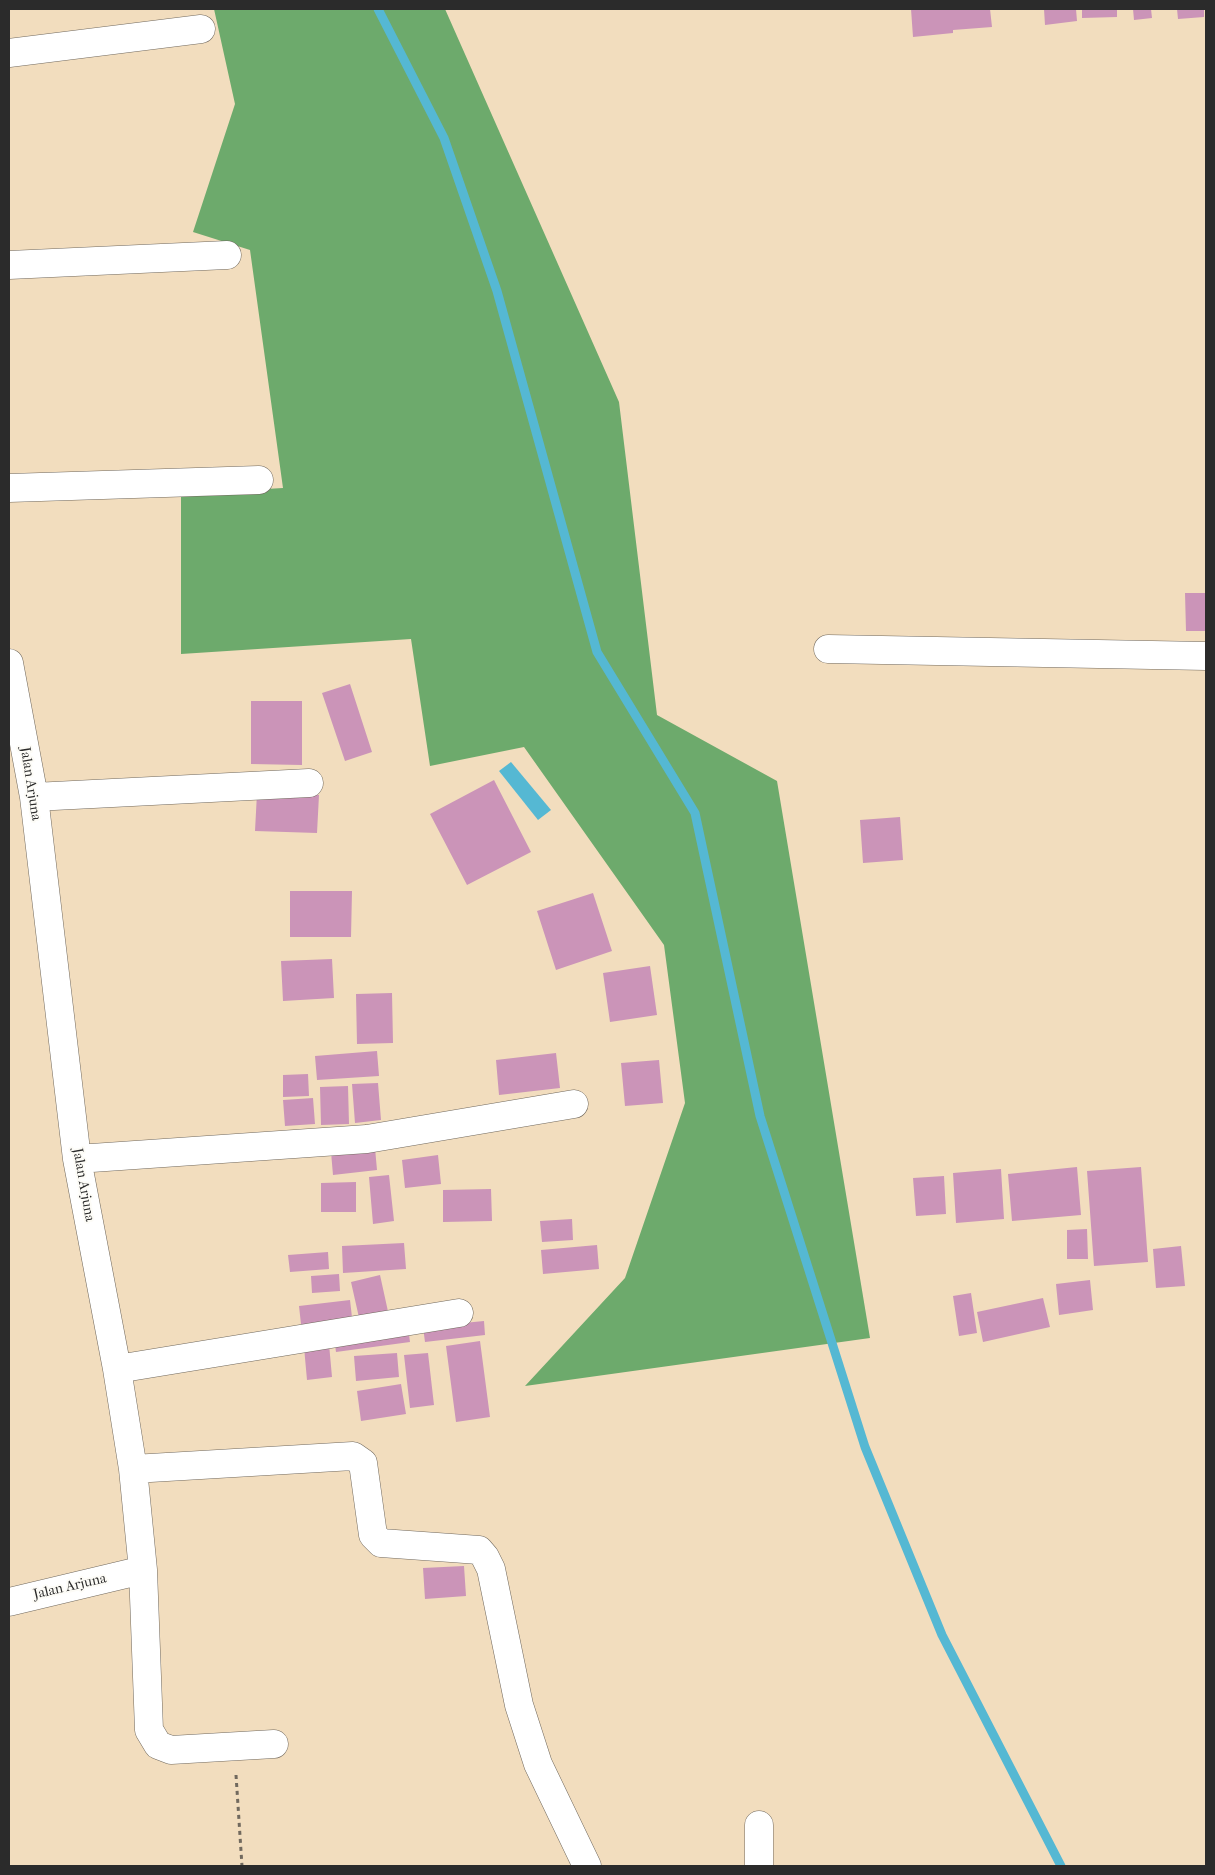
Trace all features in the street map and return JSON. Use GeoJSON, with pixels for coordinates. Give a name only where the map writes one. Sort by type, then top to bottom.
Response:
{"type":"FeatureCollection","features":[{"type":"Feature","properties":{"kind":"street"},"geometry":{"type":"LineString","coordinates":[[9,53],[201,29]]}},
{"type":"Feature","properties":{"kind":"street"},"geometry":{"type":"LineString","coordinates":[[9,265],[227,255]]}},
{"type":"Feature","properties":{"kind":"street"},"geometry":{"type":"LineString","coordinates":[[9,488],[260,480]]}},
{"type":"Feature","properties":{"kind":"street"},"geometry":{"type":"LineString","coordinates":[[828,650],[1206,656]]}},
{"type":"Feature","properties":{"kind":"street","name":"Jalan Arjuna"},"geometry":{"type":"LineString","coordinates":[[9,662],[34,797],[77,1159],[117,1369],[133,1469],[143,1570],[9,1602]]}},
{"type":"Feature","properties":{"kind":"street"},"geometry":{"type":"LineString","coordinates":[[34,797],[309,783]]}},
{"type":"Feature","properties":{"kind":"street"},"geometry":{"type":"LineString","coordinates":[[77,1159],[367,1139],[574,1104]]}},
{"type":"Feature","properties":{"kind":"street"},"geometry":{"type":"LineString","coordinates":[[117,1369],[459,1314]]}},
{"type":"Feature","properties":{"kind":"street"},"geometry":{"type":"LineString","coordinates":[[133,1469],[353,1456],[363,1462],[373,1534],[381,1543],[479,1550],[491,1569],[520,1705],[538,1764],[587,1866]]}},
{"type":"Feature","properties":{"kind":"street"},"geometry":{"type":"LineString","coordinates":[[143,1570],[149,1730],[158,1745],[171,1750],[274,1744]]}},
{"type":"Feature","properties":{"kind":"street"},"geometry":{"type":"LineString","coordinates":[[759,1825],[759,1866]]}},
{"type":"Feature","properties":{"kind":"path"},"geometry":{"type":"LineString","coordinates":[[235,1747],[242,1866]]}},
{"type":"Feature","properties":{"kind":"green space"},"geometry":{"type":"Polygon","coordinates":[[[214,9],[445,9],[619,402],[657,715],[777,781],[870,1338],[525,1386],[625,1278],[685,1103],[664,945],[524,747],[430,766],[411,639],[181,654],[181,494],[283,488],[250,250],[193,232],[235,104],[214,9]]]}},
{"type":"Feature","properties":{"kind":"water"},"geometry":{"type":"Polygon","coordinates":[[[511,762],[551,810],[538,820],[499,771],[511,762]]]}},
{"type":"Feature","properties":{"kind":"building"},"geometry":{"type":"Polygon","coordinates":[[[911,9],[990,9],[992,27],[953,30],[953,33],[913,37],[911,9]]]}},
{"type":"Feature","properties":{"kind":"building"},"geometry":{"type":"Polygon","coordinates":[[[1044,9],[1076,9],[1077,21],[1045,25],[1044,9]]]}},
{"type":"Feature","properties":{"kind":"building"},"geometry":{"type":"Polygon","coordinates":[[[1082,9],[1117,9],[1117,17],[1082,18],[1082,9]]]}},
{"type":"Feature","properties":{"kind":"building"},"geometry":{"type":"Polygon","coordinates":[[[1133,9],[1151,9],[1152,18],[1134,20],[1133,9]]]}},
{"type":"Feature","properties":{"kind":"building"},"geometry":{"type":"Polygon","coordinates":[[[1177,9],[1204,9],[1204,17],[1178,19],[1177,9]]]}},
{"type":"Feature","properties":{"kind":"building"},"geometry":{"type":"Polygon","coordinates":[[[1185,593],[1206,593],[1206,631],[1186,631],[1185,593]]]}},
{"type":"Feature","properties":{"kind":"building"},"geometry":{"type":"Polygon","coordinates":[[[350,684],[372,752],[345,761],[322,693],[350,684]]]}},
{"type":"Feature","properties":{"kind":"building"},"geometry":{"type":"Polygon","coordinates":[[[251,701],[302,701],[302,765],[251,764],[251,701]]]}},
{"type":"Feature","properties":{"kind":"building"},"geometry":{"type":"Polygon","coordinates":[[[494,780],[531,852],[467,885],[430,814],[494,780]]]}},
{"type":"Feature","properties":{"kind":"building"},"geometry":{"type":"Polygon","coordinates":[[[257,793],[319,795],[317,833],[255,831],[257,793]]]}},
{"type":"Feature","properties":{"kind":"building"},"geometry":{"type":"Polygon","coordinates":[[[900,817],[903,860],[863,863],[860,820],[900,817]]]}},
{"type":"Feature","properties":{"kind":"building"},"geometry":{"type":"Polygon","coordinates":[[[290,891],[352,891],[351,937],[290,937],[290,891]]]}},
{"type":"Feature","properties":{"kind":"building"},"geometry":{"type":"Polygon","coordinates":[[[593,893],[612,951],[556,970],[537,911],[593,893]]]}},
{"type":"Feature","properties":{"kind":"building"},"geometry":{"type":"Polygon","coordinates":[[[332,959],[334,998],[283,1001],[281,961],[332,959]]]}},
{"type":"Feature","properties":{"kind":"building"},"geometry":{"type":"Polygon","coordinates":[[[650,966],[657,1015],[610,1022],[603,973],[650,966]]]}},
{"type":"Feature","properties":{"kind":"building"},"geometry":{"type":"Polygon","coordinates":[[[392,993],[393,1043],[357,1044],[356,994],[392,993]]]}},
{"type":"Feature","properties":{"kind":"building"},"geometry":{"type":"Polygon","coordinates":[[[377,1051],[379,1076],[317,1080],[315,1056],[377,1051]]]}},
{"type":"Feature","properties":{"kind":"building"},"geometry":{"type":"Polygon","coordinates":[[[556,1053],[560,1088],[499,1095],[496,1060],[556,1053]]]}},
{"type":"Feature","properties":{"kind":"building"},"geometry":{"type":"Polygon","coordinates":[[[659,1060],[663,1103],[625,1106],[621,1063],[659,1060]]]}},
{"type":"Feature","properties":{"kind":"building"},"geometry":{"type":"Polygon","coordinates":[[[308,1074],[309,1096],[283,1097],[283,1075],[308,1074]]]}},
{"type":"Feature","properties":{"kind":"building"},"geometry":{"type":"Polygon","coordinates":[[[378,1083],[381,1120],[355,1123],[352,1084],[378,1083]]]}},
{"type":"Feature","properties":{"kind":"building"},"geometry":{"type":"Polygon","coordinates":[[[348,1086],[349,1124],[321,1125],[320,1087],[348,1086]]]}},
{"type":"Feature","properties":{"kind":"building"},"geometry":{"type":"Polygon","coordinates":[[[313,1098],[315,1124],[285,1126],[283,1100],[313,1098]]]}},
{"type":"Feature","properties":{"kind":"building"},"geometry":{"type":"Polygon","coordinates":[[[375,1148],[377,1170],[333,1175],[331,1152],[375,1148]]]}},
{"type":"Feature","properties":{"kind":"building"},"geometry":{"type":"Polygon","coordinates":[[[438,1155],[441,1184],[405,1188],[402,1160],[438,1155]]]}},
{"type":"Feature","properties":{"kind":"building"},"geometry":{"type":"Polygon","coordinates":[[[1077,1167],[1081,1215],[1012,1221],[1008,1174],[1077,1167]]]}},
{"type":"Feature","properties":{"kind":"building"},"geometry":{"type":"Polygon","coordinates":[[[1141,1167],[1148,1262],[1094,1266],[1087,1171],[1141,1167]]]}},
{"type":"Feature","properties":{"kind":"building"},"geometry":{"type":"Polygon","coordinates":[[[1001,1169],[1004,1219],[956,1223],[953,1173],[1001,1169]]]}},
{"type":"Feature","properties":{"kind":"building"},"geometry":{"type":"Polygon","coordinates":[[[389,1175],[394,1221],[373,1224],[369,1177],[389,1175]]]}},
{"type":"Feature","properties":{"kind":"building"},"geometry":{"type":"Polygon","coordinates":[[[944,1176],[946,1214],[916,1216],[913,1178],[944,1176]]]}},
{"type":"Feature","properties":{"kind":"building"},"geometry":{"type":"Polygon","coordinates":[[[356,1182],[356,1212],[321,1212],[321,1183],[356,1182]]]}},
{"type":"Feature","properties":{"kind":"building"},"geometry":{"type":"Polygon","coordinates":[[[491,1189],[492,1221],[443,1222],[443,1190],[491,1189]]]}},
{"type":"Feature","properties":{"kind":"building"},"geometry":{"type":"Polygon","coordinates":[[[572,1219],[573,1240],[542,1242],[540,1221],[572,1219]]]}},
{"type":"Feature","properties":{"kind":"building"},"geometry":{"type":"Polygon","coordinates":[[[1087,1229],[1088,1259],[1067,1259],[1067,1230],[1087,1229]]]}},
{"type":"Feature","properties":{"kind":"building"},"geometry":{"type":"Polygon","coordinates":[[[404,1243],[406,1269],[343,1273],[342,1246],[404,1243]]]}},
{"type":"Feature","properties":{"kind":"building"},"geometry":{"type":"Polygon","coordinates":[[[597,1245],[599,1269],[543,1274],[541,1250],[597,1245]]]}},
{"type":"Feature","properties":{"kind":"building"},"geometry":{"type":"Polygon","coordinates":[[[1181,1246],[1185,1286],[1156,1288],[1153,1249],[1181,1246]]]}},
{"type":"Feature","properties":{"kind":"building"},"geometry":{"type":"Polygon","coordinates":[[[328,1252],[329,1269],[290,1272],[288,1255],[328,1252]]]}},
{"type":"Feature","properties":{"kind":"building"},"geometry":{"type":"Polygon","coordinates":[[[339,1274],[340,1291],[312,1293],[311,1276],[339,1274]]]}},
{"type":"Feature","properties":{"kind":"building"},"geometry":{"type":"Polygon","coordinates":[[[380,1275],[389,1316],[360,1322],[351,1282],[380,1275]]]}},
{"type":"Feature","properties":{"kind":"building"},"geometry":{"type":"Polygon","coordinates":[[[1090,1280],[1093,1310],[1059,1315],[1056,1284],[1090,1280]]]}},
{"type":"Feature","properties":{"kind":"building"},"geometry":{"type":"Polygon","coordinates":[[[971,1293],[977,1333],[959,1336],[953,1296],[971,1293]]]}},
{"type":"Feature","properties":{"kind":"building"},"geometry":{"type":"Polygon","coordinates":[[[1043,1298],[1050,1327],[983,1342],[977,1312],[1043,1298]]]}},
{"type":"Feature","properties":{"kind":"building"},"geometry":{"type":"Polygon","coordinates":[[[350,1300],[353,1326],[302,1333],[299,1306],[350,1300]]]}},
{"type":"Feature","properties":{"kind":"building"},"geometry":{"type":"Polygon","coordinates":[[[484,1321],[485,1335],[425,1342],[423,1327],[484,1321]]]}},
{"type":"Feature","properties":{"kind":"building"},"geometry":{"type":"Polygon","coordinates":[[[408,1327],[410,1342],[336,1352],[334,1337],[408,1327]]]}},
{"type":"Feature","properties":{"kind":"building"},"geometry":{"type":"Polygon","coordinates":[[[480,1341],[490,1417],[456,1422],[446,1346],[480,1341]]]}},
{"type":"Feature","properties":{"kind":"building"},"geometry":{"type":"Polygon","coordinates":[[[329,1344],[332,1377],[307,1380],[304,1347],[329,1344]]]}},
{"type":"Feature","properties":{"kind":"building"},"geometry":{"type":"Polygon","coordinates":[[[397,1353],[399,1377],[356,1381],[354,1356],[397,1353]]]}},
{"type":"Feature","properties":{"kind":"building"},"geometry":{"type":"Polygon","coordinates":[[[428,1353],[434,1405],[410,1408],[404,1355],[428,1353]]]}},
{"type":"Feature","properties":{"kind":"building"},"geometry":{"type":"Polygon","coordinates":[[[401,1384],[406,1414],[361,1421],[357,1391],[401,1384]]]}},
{"type":"Feature","properties":{"kind":"building"},"geometry":{"type":"Polygon","coordinates":[[[464,1566],[466,1596],[425,1599],[423,1568],[464,1566]]]}},
{"type":"Feature","properties":{"kind":"waterway"},"geometry":{"type":"LineString","coordinates":[[378,9],[444,138],[497,291],[597,652],[695,813],[760,1116],[865,1447],[942,1635],[1061,1866]]}}]}
